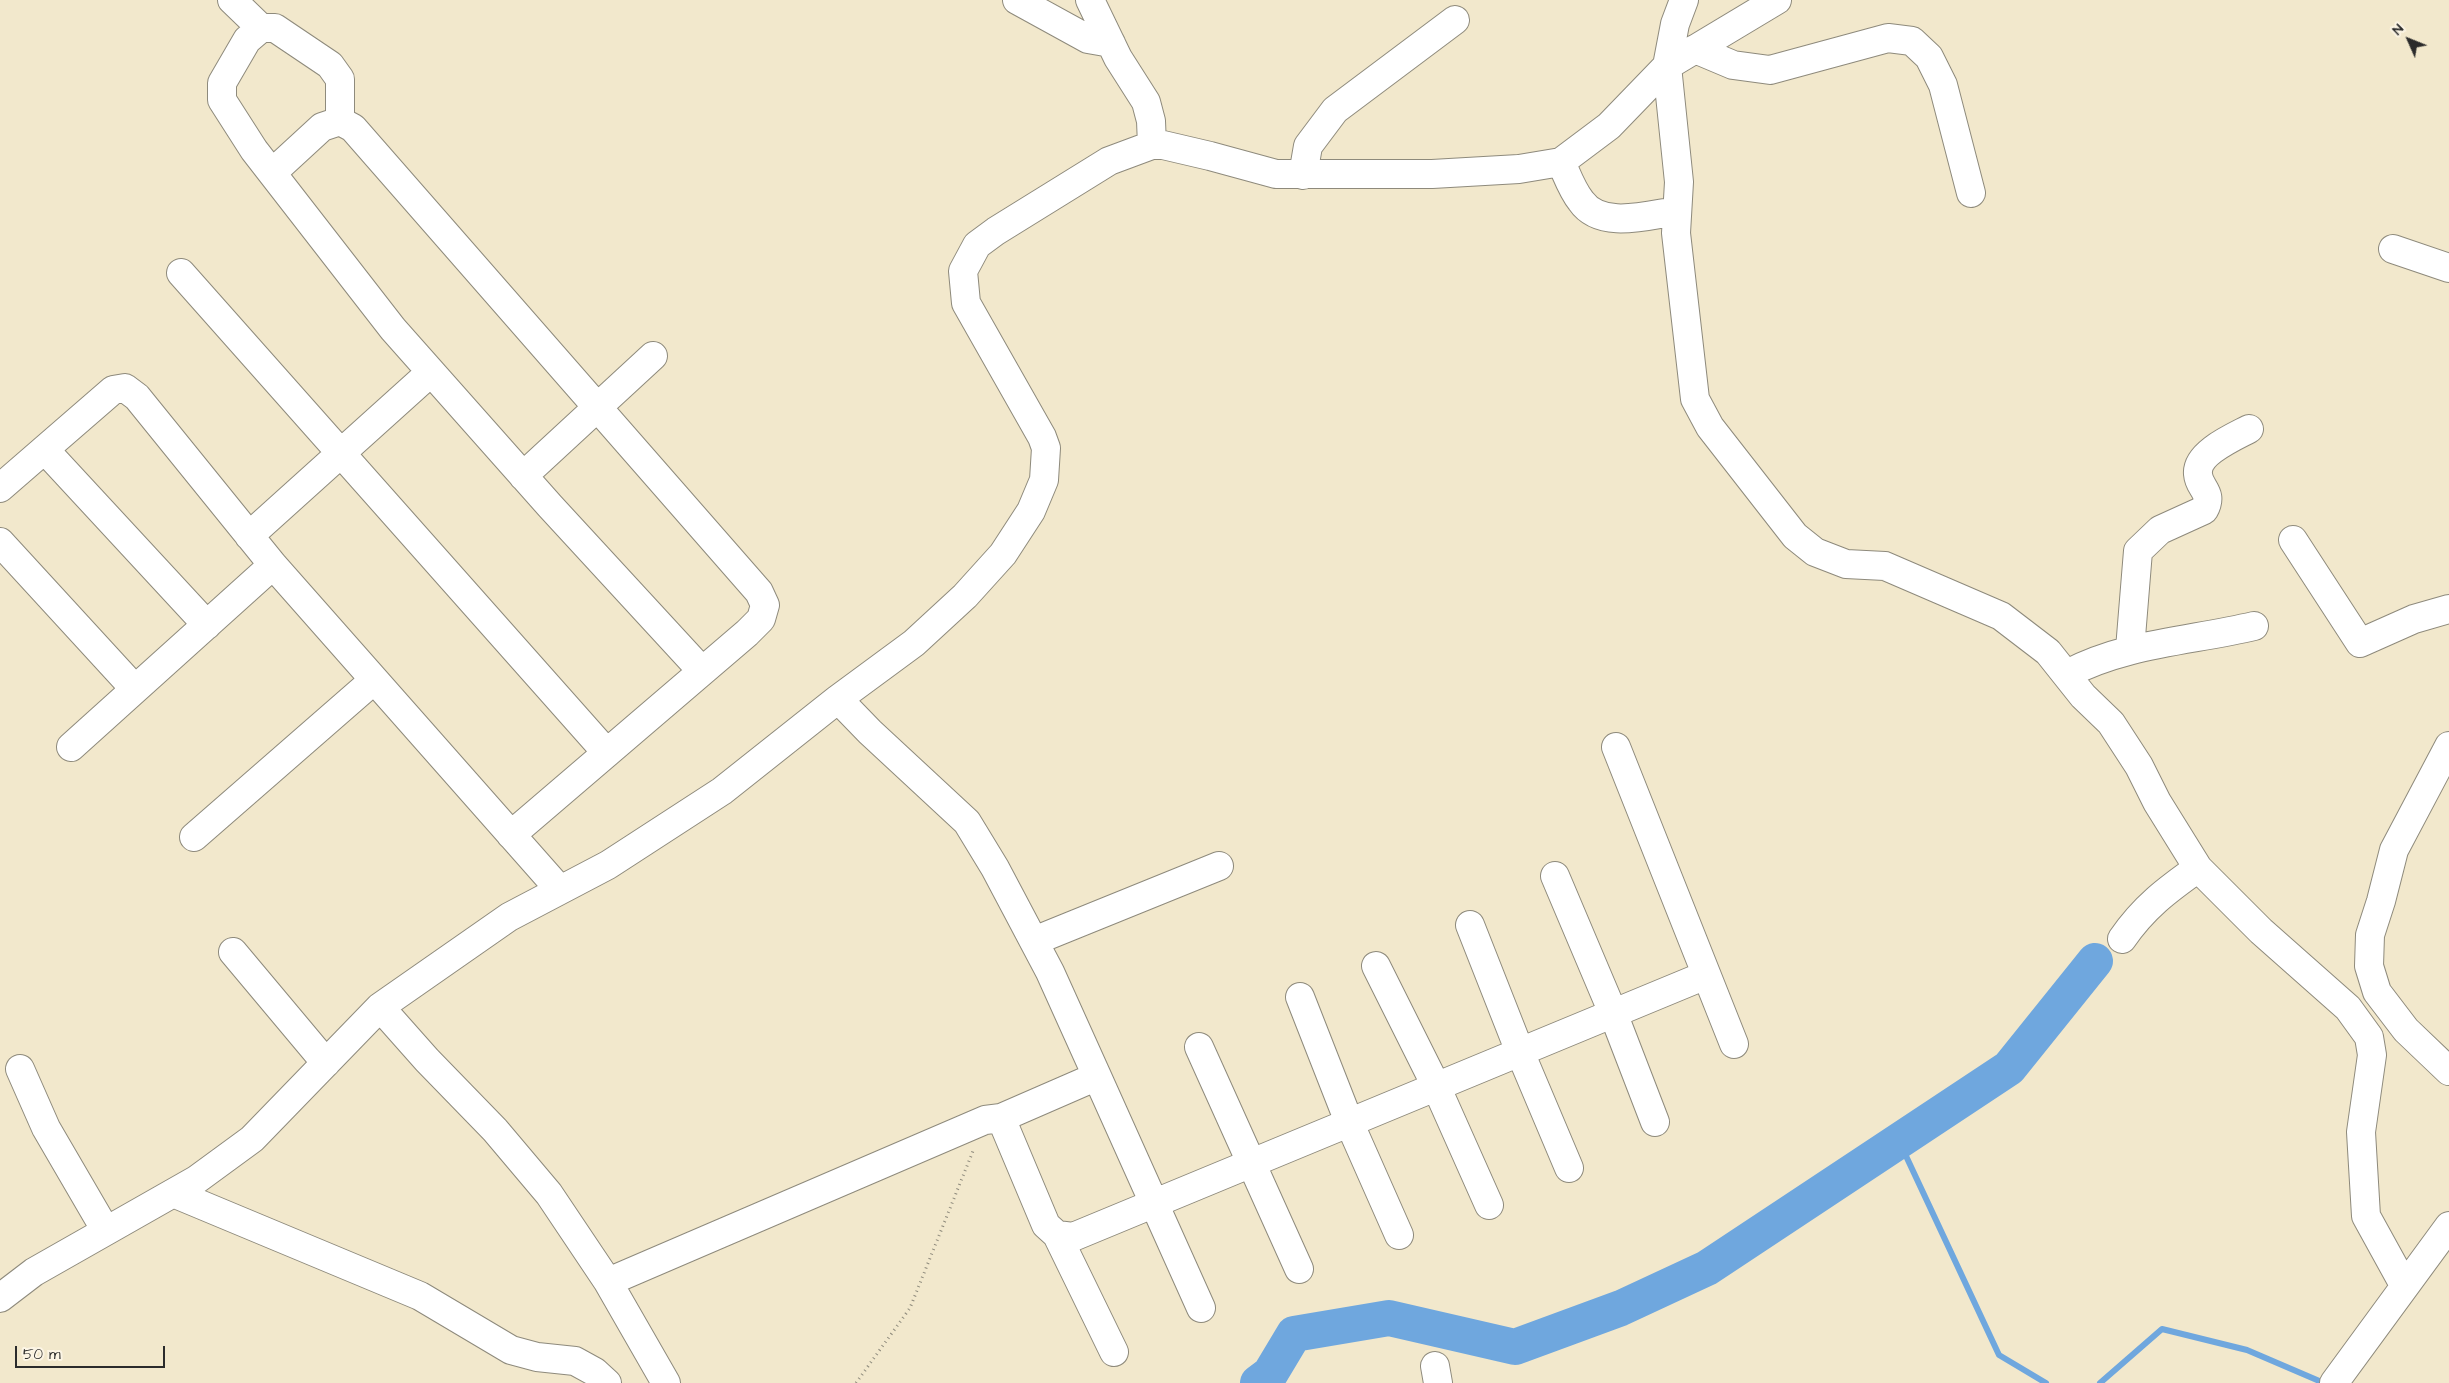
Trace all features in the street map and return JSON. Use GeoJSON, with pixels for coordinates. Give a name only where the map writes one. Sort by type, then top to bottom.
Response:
{"type":"FeatureCollection","features":[{"type":"Feature","properties":{"kind":"street"},"geometry":{"type":"LineString","coordinates":[[232,0],[260,28]]}},
{"type":"Feature","properties":{"kind":"street"},"geometry":{"type":"LineString","coordinates":[[1018,0],[1088,39],[1111,43]]}},
{"type":"Feature","properties":{"kind":"street"},"geometry":{"type":"LineString","coordinates":[[1090,0],[1111,43],[1146,102],[1151,121],[1152,145]]}},
{"type":"Feature","properties":{"kind":"street"},"geometry":{"type":"LineString","coordinates":[[1684,0],[1675,24],[1667,66],[1679,182],[1676,233],[1696,399],[1710,427],[1795,536],[1814,552],[1846,564],[1885,566],[2001,616],[2048,652],[2083,696],[2111,723],[2139,766],[2157,802],[2198,868],[2261,931],[2348,1008],[2369,1037],[2372,1055],[2361,1132],[2366,1216],[2404,1285]]}},
{"type":"Feature","properties":{"kind":"street"},"geometry":{"type":"LineString","coordinates":[[0,1298],[34,1272],[196,1180],[252,1139],[380,1007],[509,917],[608,865],[722,791],[838,699],[914,643],[965,596],[1003,554],[1031,510],[1044,480],[1046,448],[1042,437],[966,303],[963,271],[977,245],[996,230],[1109,161],[1152,145],[1163,145],[1276,174],[1432,174],[1519,169],[1561,162],[1609,126],[1667,66],[1776,0]]}},
{"type":"Feature","properties":{"kind":"street"},"geometry":{"type":"LineString","coordinates":[[1303,174],[1308,146],[1335,110],[1455,20]]}},
{"type":"Feature","properties":{"kind":"street"},"geometry":{"type":"LineString","coordinates":[[340,121],[340,79],[330,65],[275,28],[260,28],[247,40],[222,83],[222,100],[254,150],[393,330],[523,476],[702,671]]}},
{"type":"Feature","properties":{"kind":"street"},"geometry":{"type":"LineString","coordinates":[[1695,49],[1733,65],[1770,70],[1888,38],[1912,41],[1929,57],[1943,85],[1971,193]]}},
{"type":"Feature","properties":{"kind":"street"},"geometry":{"type":"LineString","coordinates":[[272,173],[322,127],[340,121],[353,128],[759,592],[765,605],[760,619],[512,835]]}},
{"type":"Feature","properties":{"kind":"street"},"geometry":{"type":"LineString","coordinates":[[1561,162],[1581,202],[1597,214],[1611,219],[1677,212]]}},
{"type":"Feature","properties":{"kind":"street"},"geometry":{"type":"LineString","coordinates":[[2393,249],[2449,268]]}},
{"type":"Feature","properties":{"kind":"street"},"geometry":{"type":"LineString","coordinates":[[181,273],[607,753]]}},
{"type":"Feature","properties":{"kind":"street"},"geometry":{"type":"LineString","coordinates":[[523,476],[653,356]]}},
{"type":"Feature","properties":{"kind":"street"},"geometry":{"type":"LineString","coordinates":[[249,536],[342,454],[430,372]]}},
{"type":"Feature","properties":{"kind":"street"},"geometry":{"type":"LineString","coordinates":[[0,488],[113,390],[125,388],[136,397],[273,565],[560,890]]}},
{"type":"Feature","properties":{"kind":"street"},"geometry":{"type":"LineString","coordinates":[[2130,649],[2138,551],[2150,536],[2204,510],[2208,503],[2207,494],[2198,474],[2199,466],[2211,450],[2249,429]]}},
{"type":"Feature","properties":{"kind":"street"},"geometry":{"type":"LineString","coordinates":[[45,450],[207,625]]}},
{"type":"Feature","properties":{"kind":"street"},"geometry":{"type":"LineString","coordinates":[[2293,540],[2360,642],[2414,619],[2449,609]]}},
{"type":"Feature","properties":{"kind":"street"},"geometry":{"type":"LineString","coordinates":[[0,542],[134,688]]}},
{"type":"Feature","properties":{"kind":"street"},"geometry":{"type":"LineString","coordinates":[[71,746],[273,565]]}},
{"type":"Feature","properties":{"kind":"street"},"geometry":{"type":"LineString","coordinates":[[2067,674],[2083,665],[2130,649],[2164,641],[2216,635],[2254,626]]}},
{"type":"Feature","properties":{"kind":"street"},"geometry":{"type":"LineString","coordinates":[[194,837],[374,680]]}},
{"type":"Feature","properties":{"kind":"street"},"geometry":{"type":"LineString","coordinates":[[838,699],[870,732],[967,822],[995,868],[1077,1027],[1096,1074],[1201,1308]]}},
{"type":"Feature","properties":{"kind":"street"},"geometry":{"type":"LineString","coordinates":[[2449,746],[2394,850],[2381,901],[2370,934],[2369,966],[2377,992],[2406,1030],[2449,1071]]}},
{"type":"Feature","properties":{"kind":"street"},"geometry":{"type":"LineString","coordinates":[[1616,748],[1734,1044]]}},
{"type":"Feature","properties":{"kind":"street"},"geometry":{"type":"LineString","coordinates":[[1034,941],[1219,866]]}},
{"type":"Feature","properties":{"kind":"street"},"geometry":{"type":"LineString","coordinates":[[2122,939],[2138,916],[2158,897],[2198,868]]}},
{"type":"Feature","properties":{"kind":"street"},"geometry":{"type":"LineString","coordinates":[[1555,876],[1613,1013],[1655,1122]]}},
{"type":"Feature","properties":{"kind":"street"},"geometry":{"type":"LineString","coordinates":[[1470,925],[1520,1052],[1569,1168]]}},
{"type":"Feature","properties":{"kind":"street"},"geometry":{"type":"LineString","coordinates":[[233,952],[326,1063]]}},
{"type":"Feature","properties":{"kind":"street"},"geometry":{"type":"LineString","coordinates":[[1376,966],[1436,1086],[1489,1205]]}},
{"type":"Feature","properties":{"kind":"street"},"geometry":{"type":"LineString","coordinates":[[1057,1234],[1073,1237],[1706,975]]}},
{"type":"Feature","properties":{"kind":"street"},"geometry":{"type":"LineString","coordinates":[[1300,997],[1349,1122],[1399,1235]]}},
{"type":"Feature","properties":{"kind":"street"},"geometry":{"type":"LineString","coordinates":[[380,1007],[427,1060],[495,1130],[549,1194],[608,1282],[666,1383]]}},
{"type":"Feature","properties":{"kind":"street"},"geometry":{"type":"LineString","coordinates":[[1198,1047],[1299,1269]]}},
{"type":"Feature","properties":{"kind":"street"},"geometry":{"type":"LineString","coordinates":[[20,1069],[46,1128],[106,1231]]}},
{"type":"Feature","properties":{"kind":"street"},"geometry":{"type":"LineString","coordinates":[[608,1282],[1086,1081],[1096,1074]]}},
{"type":"Feature","properties":{"kind":"street"},"geometry":{"type":"LineString","coordinates":[[993,1119],[1046,1225],[1057,1234],[1114,1352]]}},
{"type":"Feature","properties":{"kind":"street"},"geometry":{"type":"LineString","coordinates":[[173,1193],[420,1296],[511,1350],[537,1357],[575,1361],[595,1372],[606,1383]]}},
{"type":"Feature","properties":{"kind":"street"},"geometry":{"type":"LineString","coordinates":[[2336,1381],[2404,1285],[2449,1226]]}},
{"type":"Feature","properties":{"kind":"path"},"geometry":{"type":"LineString","coordinates":[[856,1383],[910,1308],[993,1119]]}},
{"type":"Feature","properties":{"kind":"waterway"},"geometry":{"type":"LineString","coordinates":[[1258,1383],[1270,1374],[1294,1334],[1389,1318],[1515,1347],[1621,1308],[1707,1268],[2009,1068],[2095,961]]}},
{"type":"Feature","properties":{"kind":"waterway"},"geometry":{"type":"LineString","coordinates":[[1899,1141],[1999,1355],[2046,1383]]}},
{"type":"Feature","properties":{"kind":"waterway"},"geometry":{"type":"LineString","coordinates":[[2100,1383],[2162,1329],[2247,1350],[2324,1383]]}}]}
